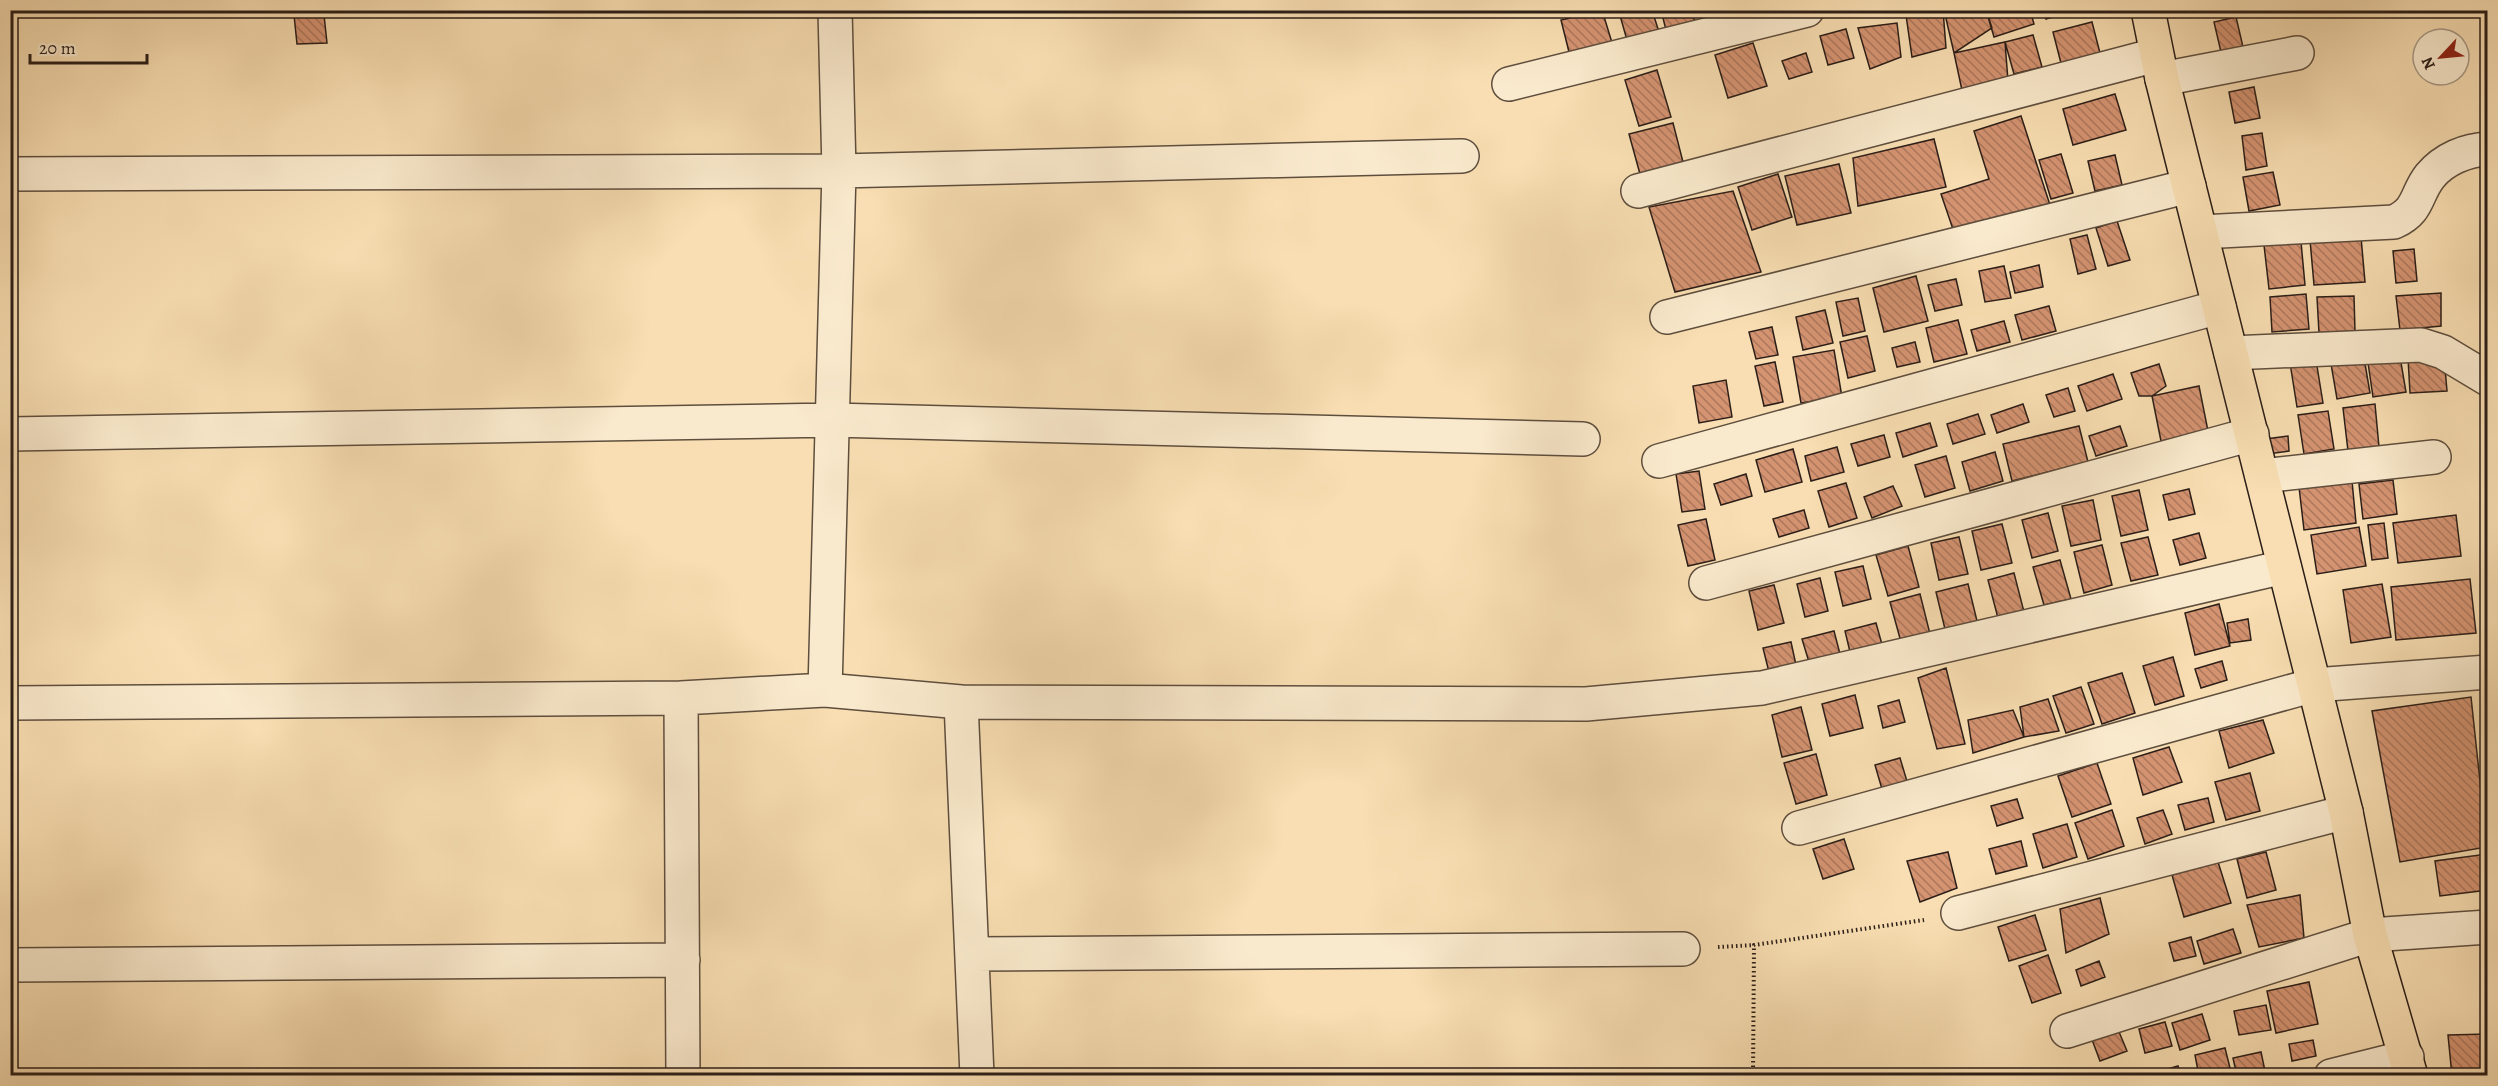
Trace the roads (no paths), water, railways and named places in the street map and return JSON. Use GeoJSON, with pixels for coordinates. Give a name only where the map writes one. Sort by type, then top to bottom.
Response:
{"type":"FeatureCollection","features":[{"type":"Feature","properties":{"kind":"main road"},"geometry":{"type":"LineString","coordinates":[[2148,10],[2159,67],[2346,812],[2370,934],[2409,1066]]}},
{"type":"Feature","properties":{"kind":"street"},"geometry":{"type":"LineString","coordinates":[[825,690],[839,171],[835,10]]}},
{"type":"Feature","properties":{"kind":"street"},"geometry":{"type":"LineString","coordinates":[[1509,84],[1807,10]]}},
{"type":"Feature","properties":{"kind":"street"},"geometry":{"type":"LineString","coordinates":[[1638,191],[2159,67],[2297,53]]}},
{"type":"Feature","properties":{"kind":"street"},"geometry":{"type":"LineString","coordinates":[[2201,232],[2394,222],[2406,216],[2415,206],[2430,176],[2450,159],[2471,150],[2487,149]]}},
{"type":"Feature","properties":{"kind":"street"},"geometry":{"type":"LineString","coordinates":[[10,174],[839,171],[1462,156]]}},
{"type":"Feature","properties":{"kind":"street"},"geometry":{"type":"LineString","coordinates":[[1666,317],[2189,186]]}},
{"type":"Feature","properties":{"kind":"street"},"geometry":{"type":"LineString","coordinates":[[1659,461],[2219,308]]}},
{"type":"Feature","properties":{"kind":"street"},"geometry":{"type":"LineString","coordinates":[[2231,353],[2421,345],[2443,352],[2487,379]]}},
{"type":"Feature","properties":{"kind":"street"},"geometry":{"type":"LineString","coordinates":[[10,434],[832,420],[1583,439]]}},
{"type":"Feature","properties":{"kind":"street"},"geometry":{"type":"LineString","coordinates":[[1706,584],[2252,434]]}},
{"type":"Feature","properties":{"kind":"street"},"geometry":{"type":"LineString","coordinates":[[2262,476],[2434,457]]}},
{"type":"Feature","properties":{"kind":"street"},"geometry":{"type":"LineString","coordinates":[[10,703],[681,698],[825,690],[961,702],[1586,704],[1762,688],[2284,567]]}},
{"type":"Feature","properties":{"kind":"street"},"geometry":{"type":"LineString","coordinates":[[1799,828],[2314,685],[2487,672]]}},
{"type":"Feature","properties":{"kind":"street"},"geometry":{"type":"LineString","coordinates":[[681,698],[683,1076]]}},
{"type":"Feature","properties":{"kind":"street"},"geometry":{"type":"LineString","coordinates":[[961,702],[977,1076]]}},
{"type":"Feature","properties":{"kind":"street"},"geometry":{"type":"LineString","coordinates":[[1946,915],[2346,812]]}},
{"type":"Feature","properties":{"kind":"street"},"geometry":{"type":"LineString","coordinates":[[2067,1031],[2370,934],[2487,927]]}},
{"type":"Feature","properties":{"kind":"street"},"geometry":{"type":"LineString","coordinates":[[972,954],[1683,949]]}},
{"type":"Feature","properties":{"kind":"street"},"geometry":{"type":"LineString","coordinates":[[10,965],[683,960]]}},
{"type":"Feature","properties":{"kind":"street"},"geometry":{"type":"LineString","coordinates":[[2331,1076],[2409,1066]]}}]}
